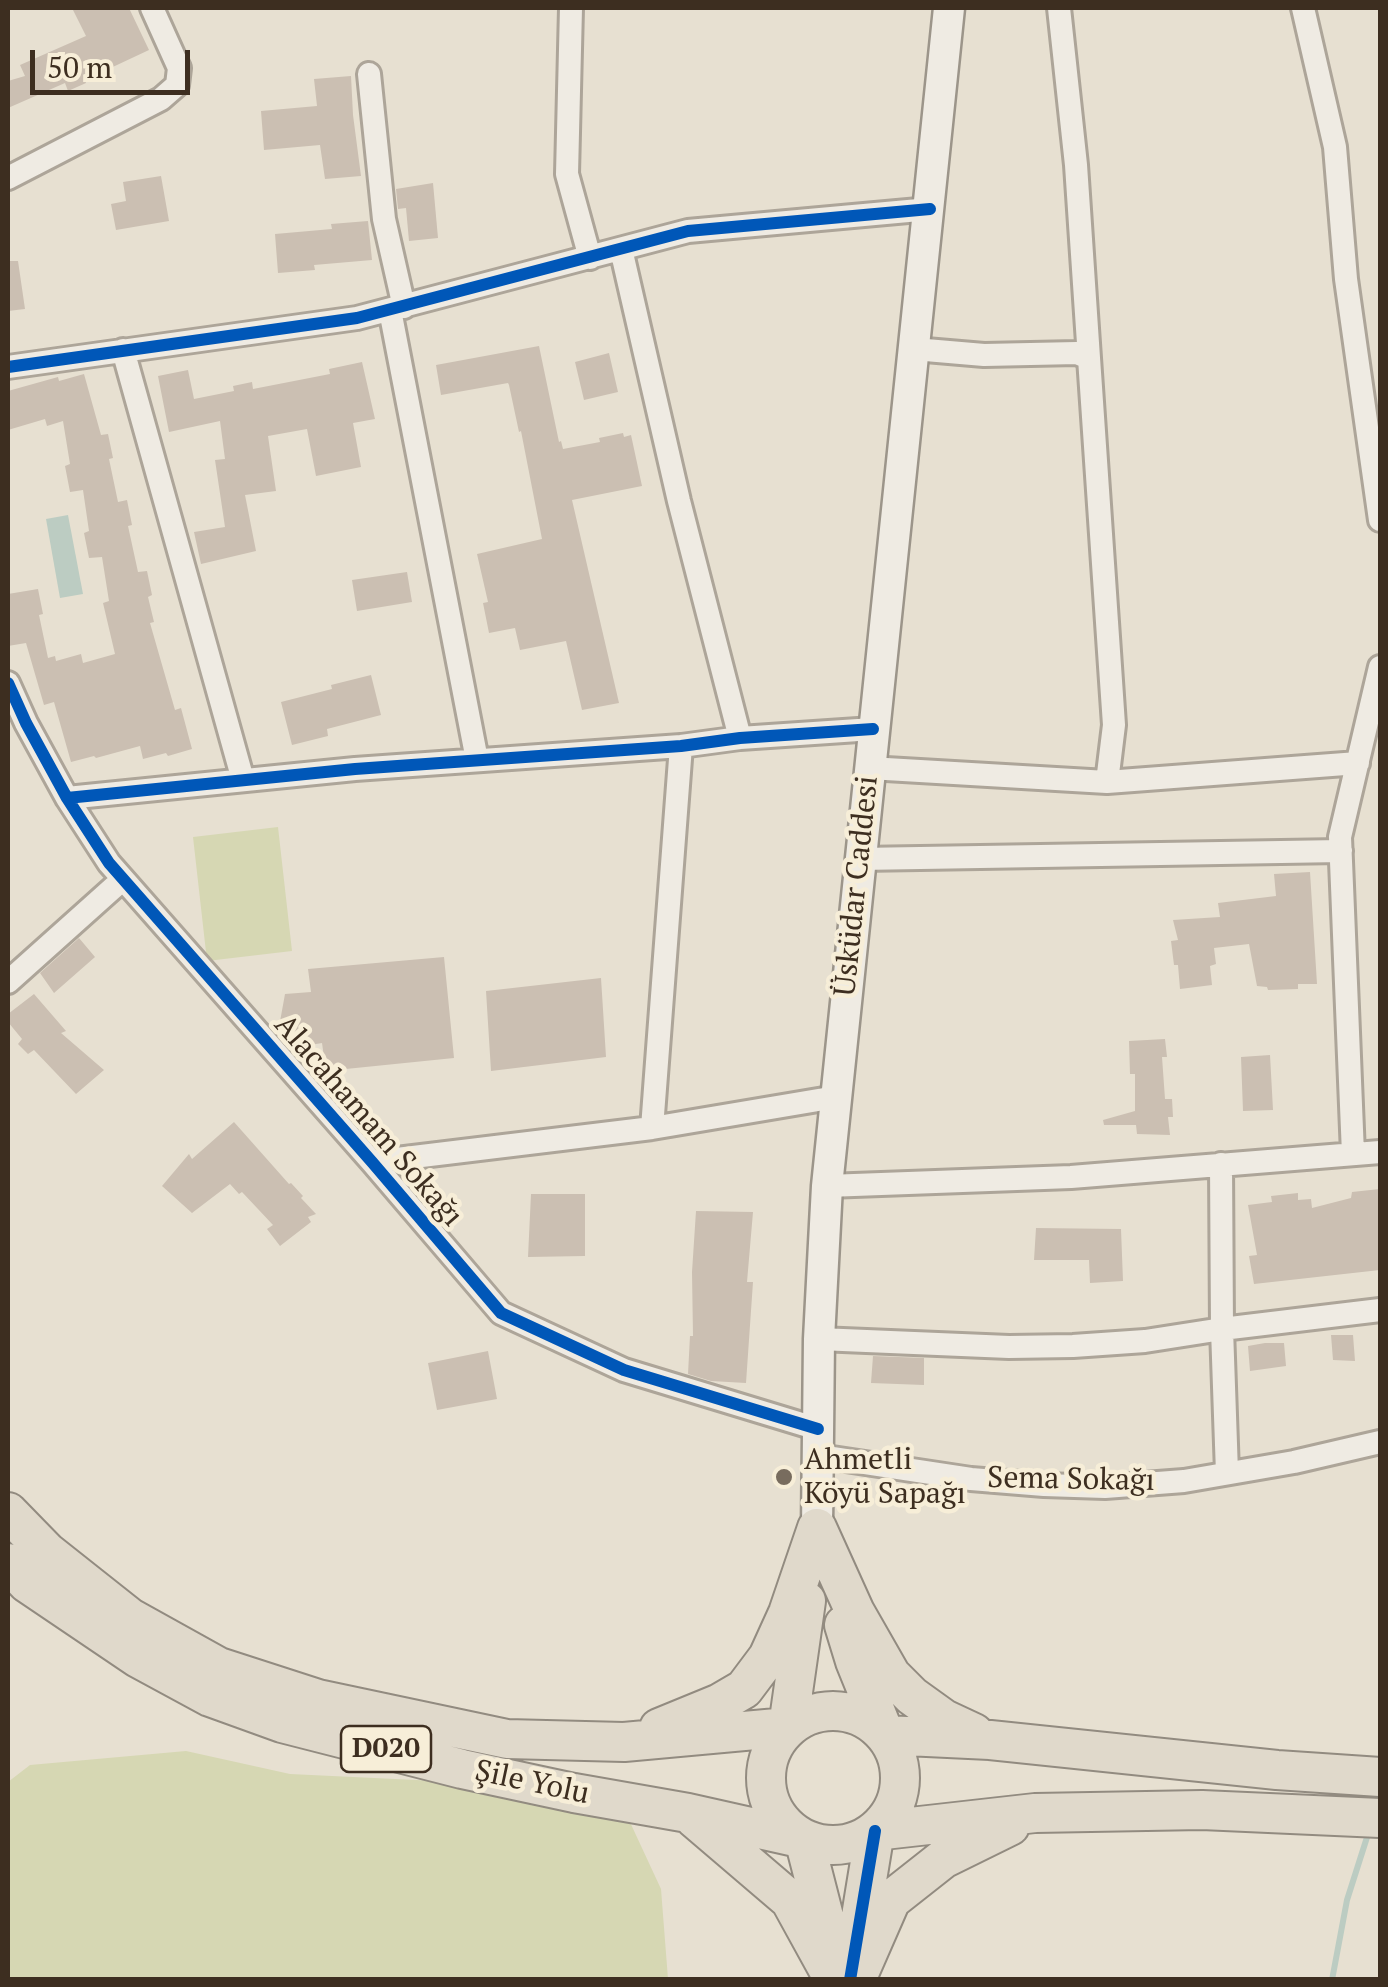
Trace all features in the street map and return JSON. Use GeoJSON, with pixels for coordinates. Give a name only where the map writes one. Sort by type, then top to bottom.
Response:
{"type":"FeatureCollection","features":[{"type":"Feature","properties":{"kind":"highway","name":"Şile Yolu"},"geometry":{"type":"LineString","coordinates":[[8,1512],[47,1552],[128,1617],[220,1667],[318,1699],[508,1739],[624,1742],[788,1728]]}},
{"type":"Feature","properties":{"kind":"highway","name":"Üsküdar Caddesi"},"geometry":{"type":"LineString","coordinates":[[788,1728],[817,1528]]}},
{"type":"Feature","properties":{"kind":"highway","name":"Üsküdar Caddesi"},"geometry":{"type":"LineString","coordinates":[[817,1528],[854,1661],[885,1734]]}},
{"type":"Feature","properties":{"kind":"highway"},"geometry":{"type":"LineString","coordinates":[[817,1528],[855,1612],[891,1675],[944,1719],[990,1740]]}},
{"type":"Feature","properties":{"kind":"highway"},"geometry":{"type":"LineString","coordinates":[[624,1742],[720,1703],[744,1689],[768,1657],[782,1627],[817,1528]]}},
{"type":"Feature","properties":{"kind":"highway","name":"Şile Yolu"},"geometry":{"type":"LineString","coordinates":[[8,1563],[27,1583],[138,1658],[210,1697],[282,1723],[462,1769],[804,1839]]}},
{"type":"Feature","properties":{"kind":"highway"},"geometry":{"type":"LineString","coordinates":[[827,1711],[849,1712],[885,1734],[896,1753],[900,1785],[890,1815],[875,1831],[841,1845],[822,1844],[804,1839],[779,1818],[766,1788],[766,1766],[774,1744],[788,1728],[806,1716],[827,1711]]}},
{"type":"Feature","properties":{"kind":"highway"},"geometry":{"type":"LineString","coordinates":[[885,1734],[990,1740],[1380,1777]]}},
{"type":"Feature","properties":{"kind":"highway"},"geometry":{"type":"LineString","coordinates":[[875,1831],[1035,1813],[1202,1810],[1380,1818]]}},
{"type":"Feature","properties":{"kind":"highway"},"geometry":{"type":"LineString","coordinates":[[688,1813],[790,1900],[837,1980]]}},
{"type":"Feature","properties":{"kind":"highway"},"geometry":{"type":"LineString","coordinates":[[853,1980],[891,1900],[943,1859],[1035,1813]]}},
{"type":"Feature","properties":{"kind":"highway"},"geometry":{"type":"LineString","coordinates":[[853,1980],[875,1831]]}},
{"type":"Feature","properties":{"kind":"highway"},"geometry":{"type":"LineString","coordinates":[[804,1839],[837,1980]]}},
{"type":"Feature","properties":{"kind":"main road","name":"Üsküdar Caddesi"},"geometry":{"type":"LineString","coordinates":[[817,1528],[826,1186],[949,8]]}},
{"type":"Feature","properties":{"kind":"street"},"geometry":{"type":"LineString","coordinates":[[8,178],[160,99],[178,85],[180,68],[152,8]]}},
{"type":"Feature","properties":{"kind":"street"},"geometry":{"type":"LineString","coordinates":[[571,8],[567,174],[590,258]]}},
{"type":"Feature","properties":{"kind":"street"},"geometry":{"type":"LineString","coordinates":[[1059,8],[1076,165],[1114,725],[1107,782]]}},
{"type":"Feature","properties":{"kind":"street"},"geometry":{"type":"LineString","coordinates":[[1304,8],[1335,147],[1346,278],[1380,520]]}},
{"type":"Feature","properties":{"kind":"street"},"geometry":{"type":"LineString","coordinates":[[370,74],[397,308],[477,760]]}},
{"type":"Feature","properties":{"kind":"street"},"geometry":{"type":"LineString","coordinates":[[8,366],[357,318],[688,231],[930,209]]}},
{"type":"Feature","properties":{"kind":"street"},"geometry":{"type":"LineString","coordinates":[[621,249],[679,501],[740,738]]}},
{"type":"Feature","properties":{"kind":"street"},"geometry":{"type":"LineString","coordinates":[[914,348],[984,355],[1077,353],[1090,358]]}},
{"type":"Feature","properties":{"kind":"street"},"geometry":{"type":"LineString","coordinates":[[123,350],[243,780]]}},
{"type":"Feature","properties":{"kind":"street"},"geometry":{"type":"LineString","coordinates":[[1353,1154],[1340,838],[1380,667]]}},
{"type":"Feature","properties":{"kind":"street","name":"Alacahamam Sokağı"},"geometry":{"type":"LineString","coordinates":[[8,684],[67,798],[109,863],[501,1313],[624,1370],[818,1442]]}},
{"type":"Feature","properties":{"kind":"street"},"geometry":{"type":"LineString","coordinates":[[67,798],[873,729]]}},
{"type":"Feature","properties":{"kind":"street"},"geometry":{"type":"LineString","coordinates":[[652,1128],[680,746]]}},
{"type":"Feature","properties":{"kind":"street"},"geometry":{"type":"LineString","coordinates":[[869,768],[1107,782],[1358,764]]}},
{"type":"Feature","properties":{"kind":"street"},"geometry":{"type":"LineString","coordinates":[[860,859],[1340,850]]}},
{"type":"Feature","properties":{"kind":"street"},"geometry":{"type":"LineString","coordinates":[[8,982],[123,879]]}},
{"type":"Feature","properties":{"kind":"street"},"geometry":{"type":"LineString","coordinates":[[372,1162],[652,1128],[836,1098]]}},
{"type":"Feature","properties":{"kind":"street"},"geometry":{"type":"LineString","coordinates":[[826,1186],[1071,1177],[1380,1152]]}},
{"type":"Feature","properties":{"kind":"street"},"geometry":{"type":"LineString","coordinates":[[1221,1164],[1227,1473]]}},
{"type":"Feature","properties":{"kind":"street"},"geometry":{"type":"LineString","coordinates":[[819,1339],[1073,1346],[1144,1341],[1380,1310]]}},
{"type":"Feature","properties":{"kind":"street","name":"Sema Sokağı"},"geometry":{"type":"LineString","coordinates":[[818,1442],[972,1479],[1104,1487],[1184,1481],[1380,1442]]}},
{"type":"Feature","properties":{"kind":"green space"},"geometry":{"type":"Polygon","coordinates":[[[278,827],[292,951],[207,961],[193,837],[278,827]]]}},
{"type":"Feature","properties":{"kind":"green space"},"geometry":{"type":"Polygon","coordinates":[[[186,1751],[290,1774],[479,1783],[629,1820],[661,1889],[668,1979],[8,1980],[8,1782],[30,1765],[186,1751]]]}},
{"type":"Feature","properties":{"kind":"shaded area"},"geometry":{"type":"Polygon","coordinates":[[[68,515],[83,594],[60,598],[46,519],[68,515]]]}},
{"type":"Feature","properties":{"kind":"building"},"geometry":{"type":"Polygon","coordinates":[[[72,8],[129,8],[149,50],[68,91],[65,83],[8,108],[8,81],[25,76],[20,65],[86,36],[72,8]]]}},
{"type":"Feature","properties":{"kind":"building"},"geometry":{"type":"Polygon","coordinates":[[[351,76],[361,176],[325,179],[320,145],[264,150],[261,111],[317,106],[314,79],[351,76]]]}},
{"type":"Feature","properties":{"kind":"building"},"geometry":{"type":"Polygon","coordinates":[[[161,176],[169,221],[116,230],[111,204],[126,201],[123,182],[161,176]]]}},
{"type":"Feature","properties":{"kind":"building"},"geometry":{"type":"Polygon","coordinates":[[[433,183],[438,238],[409,241],[406,208],[398,209],[396,189],[433,183]]]}},
{"type":"Feature","properties":{"kind":"building"},"geometry":{"type":"Polygon","coordinates":[[[368,221],[372,260],[278,273],[275,234],[368,221]]]}},
{"type":"Feature","properties":{"kind":"building"},"geometry":{"type":"Polygon","coordinates":[[[8,261],[18,261],[25,309],[8,311],[8,261]]]}},
{"type":"Feature","properties":{"kind":"building"},"geometry":{"type":"Polygon","coordinates":[[[539,346],[563,449],[623,433],[624,437],[631,435],[642,486],[572,500],[619,703],[582,710],[566,641],[520,650],[515,628],[489,633],[483,603],[488,602],[477,554],[542,539],[509,385],[441,395],[436,365],[539,346]]]}},
{"type":"Feature","properties":{"kind":"building"},"geometry":{"type":"Polygon","coordinates":[[[609,353],[618,392],[584,400],[575,362],[609,353]]]}},
{"type":"Feature","properties":{"kind":"building"},"geometry":{"type":"Polygon","coordinates":[[[362,362],[375,419],[353,423],[361,467],[316,476],[307,429],[268,436],[276,491],[245,495],[256,551],[201,564],[194,532],[225,527],[215,460],[225,459],[220,421],[169,432],[158,376],[188,370],[194,399],[234,391],[233,386],[252,382],[253,389],[330,374],[329,369],[362,362]]]}},
{"type":"Feature","properties":{"kind":"building"},"geometry":{"type":"Polygon","coordinates":[[[84,374],[101,435],[108,434],[118,502],[127,500],[138,572],[147,571],[154,622],[150,623],[175,710],[181,708],[192,749],[168,756],[166,753],[143,759],[140,746],[71,762],[54,702],[44,705],[26,643],[8,646],[8,594],[38,589],[48,658],[55,656],[56,661],[81,654],[83,663],[115,654],[103,603],[109,601],[102,557],[89,558],[83,490],[70,492],[63,421],[47,426],[45,419],[8,430],[8,391],[84,374]]]}},
{"type":"Feature","properties":{"kind":"building"},"geometry":{"type":"Polygon","coordinates":[[[407,572],[412,602],[357,611],[352,580],[407,572]]]}},
{"type":"Feature","properties":{"kind":"building"},"geometry":{"type":"Polygon","coordinates":[[[371,675],[381,715],[327,729],[328,736],[292,745],[281,702],[371,675]]]}},
{"type":"Feature","properties":{"kind":"building"},"geometry":{"type":"Polygon","coordinates":[[[1310,872],[1317,984],[1268,990],[1257,986],[1249,944],[1214,948],[1216,964],[1210,966],[1212,985],[1180,989],[1171,941],[1178,940],[1173,920],[1220,917],[1218,903],[1276,896],[1274,874],[1310,872]]]}},
{"type":"Feature","properties":{"kind":"building"},"geometry":{"type":"Polygon","coordinates":[[[79,938],[95,957],[54,993],[40,973],[79,938]]]}},
{"type":"Feature","properties":{"kind":"building"},"geometry":{"type":"Polygon","coordinates":[[[444,957],[454,1058],[326,1071],[322,1043],[298,1047],[282,1037],[279,1027],[285,994],[311,992],[308,969],[444,957]]]}},
{"type":"Feature","properties":{"kind":"building"},"geometry":{"type":"Polygon","coordinates":[[[601,978],[606,1057],[491,1071],[486,991],[601,978]]]}},
{"type":"Feature","properties":{"kind":"building"},"geometry":{"type":"Polygon","coordinates":[[[34,994],[66,1031],[61,1033],[104,1070],[76,1094],[34,1050],[28,1054],[18,1044],[22,1039],[8,1022],[8,1014],[34,994]]]}},
{"type":"Feature","properties":{"kind":"building"},"geometry":{"type":"Polygon","coordinates":[[[1165,1039],[1165,1099],[1172,1099],[1173,1117],[1168,1117],[1170,1135],[1137,1134],[1136,1125],[1104,1125],[1103,1120],[1135,1111],[1135,1074],[1130,1074],[1129,1041],[1165,1039]]]}},
{"type":"Feature","properties":{"kind":"building"},"geometry":{"type":"Polygon","coordinates":[[[1270,1055],[1273,1110],[1243,1111],[1241,1057],[1270,1055]]]}},
{"type":"Feature","properties":{"kind":"building"},"geometry":{"type":"Polygon","coordinates":[[[234,1122],[316,1214],[308,1217],[311,1222],[280,1246],[267,1229],[273,1225],[230,1184],[192,1213],[162,1186],[189,1154],[192,1159],[234,1122]]]}},
{"type":"Feature","properties":{"kind":"building"},"geometry":{"type":"Polygon","coordinates":[[[1380,1189],[1380,1270],[1254,1284],[1249,1256],[1257,1255],[1248,1205],[1272,1202],[1271,1196],[1298,1193],[1298,1200],[1311,1199],[1312,1208],[1351,1198],[1352,1192],[1380,1189]]]}},
{"type":"Feature","properties":{"kind":"building"},"geometry":{"type":"Polygon","coordinates":[[[531,1194],[585,1194],[585,1256],[528,1257],[531,1194]]]}},
{"type":"Feature","properties":{"kind":"building"},"geometry":{"type":"Polygon","coordinates":[[[696,1211],[753,1212],[747,1282],[753,1282],[746,1383],[711,1381],[688,1374],[693,1336],[696,1211]]]}},
{"type":"Feature","properties":{"kind":"building"},"geometry":{"type":"Polygon","coordinates":[[[1036,1228],[1121,1229],[1123,1281],[1090,1283],[1089,1260],[1034,1260],[1036,1228]]]}},
{"type":"Feature","properties":{"kind":"building"},"geometry":{"type":"Polygon","coordinates":[[[1331,1335],[1353,1335],[1355,1361],[1333,1360],[1331,1335]]]}},
{"type":"Feature","properties":{"kind":"building"},"geometry":{"type":"Polygon","coordinates":[[[1284,1343],[1286,1366],[1250,1371],[1248,1346],[1284,1343]]]}},
{"type":"Feature","properties":{"kind":"building"},"geometry":{"type":"Polygon","coordinates":[[[488,1351],[497,1399],[437,1410],[428,1363],[488,1351]]]}},
{"type":"Feature","properties":{"kind":"building"},"geometry":{"type":"Polygon","coordinates":[[[873,1356],[924,1358],[924,1385],[871,1383],[873,1356]]]}},
{"type":"Feature","properties":{"kind":"waterway"},"geometry":{"type":"LineString","coordinates":[[1332,1980],[1347,1900],[1369,1831]]}},
{"type":"Feature","properties":{"kind":"cycle path"},"geometry":{"type":"LineString","coordinates":[[8,367],[357,318],[688,231],[930,209]]}},
{"type":"Feature","properties":{"kind":"cycle path"},"geometry":{"type":"LineString","coordinates":[[8,683],[67,798],[109,863],[501,1313],[624,1370],[818,1429]]}},
{"type":"Feature","properties":{"kind":"cycle path"},"geometry":{"type":"LineString","coordinates":[[67,798],[355,769],[873,729]]}},
{"type":"Feature","properties":{"kind":"cycle path"},"geometry":{"type":"LineString","coordinates":[[850,1980],[875,1831]]}},
{"type":"Feature","properties":{"kind":"place","name":"Ahmetli Köyü Sapağı"},"geometry":{"type":"Point","coordinates":[784,1477]}}]}
